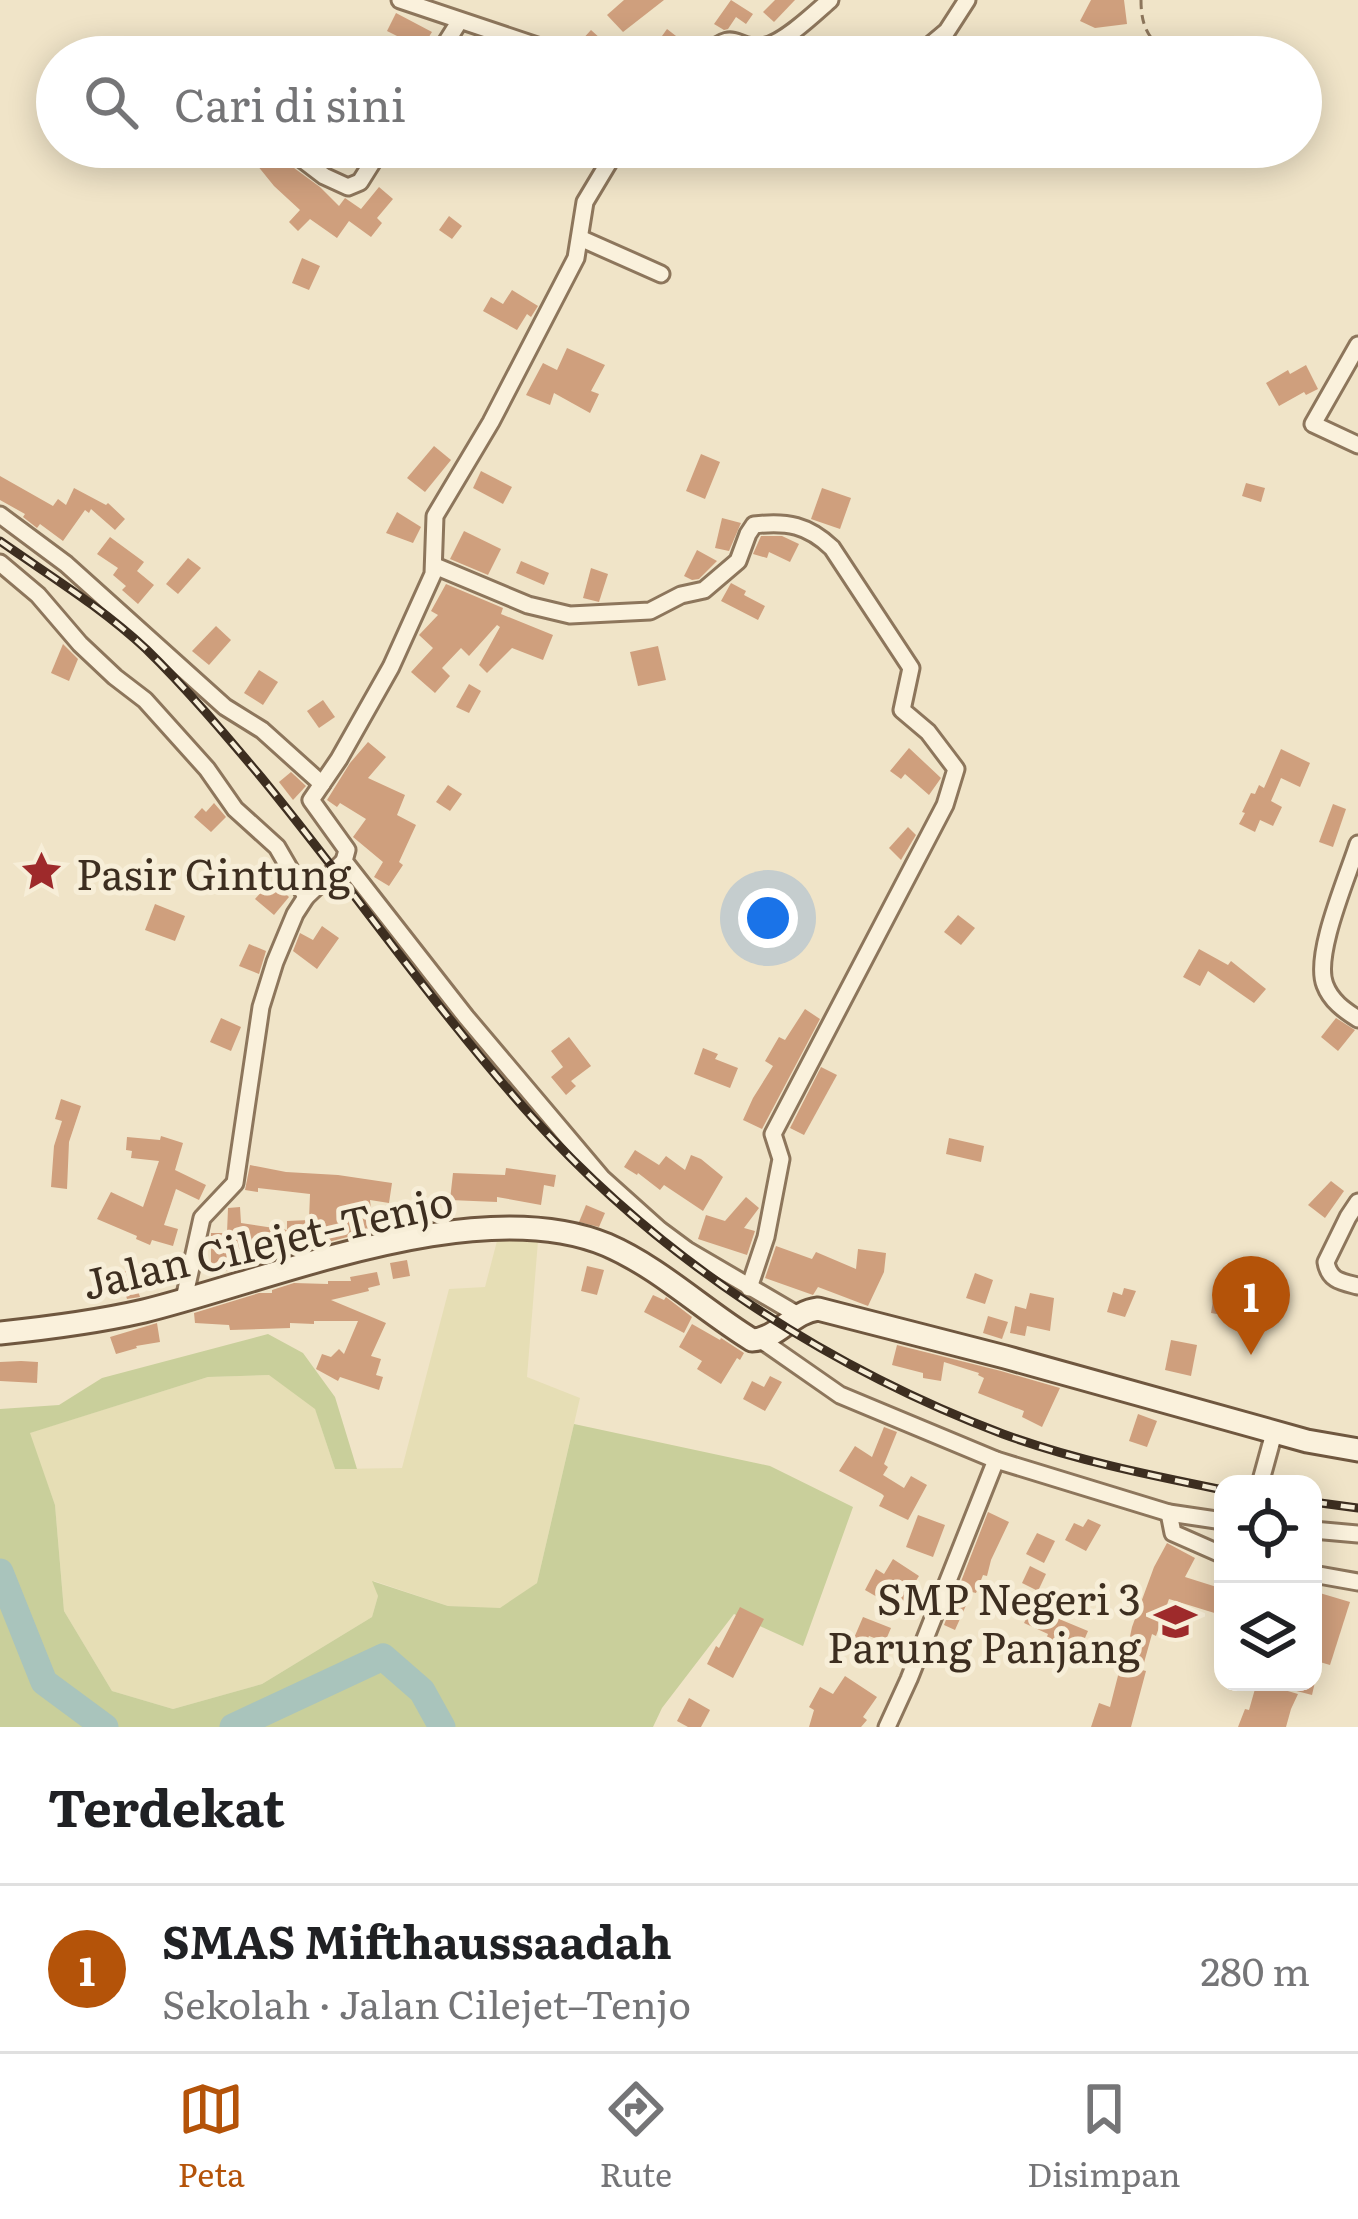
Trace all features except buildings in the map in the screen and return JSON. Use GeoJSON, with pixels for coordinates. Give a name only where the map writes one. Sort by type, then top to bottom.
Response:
{"type":"FeatureCollection","features":[{"type":"Feature","properties":{"kind":"main road","name":"Jalan Cilejet–Tenjo"},"geometry":{"type":"LineString","coordinates":[[0,1333],[74,1326],[392,1242],[521,1228],[570,1234],[607,1245],[748,1338],[761,1340]]}},
{"type":"Feature","properties":{"kind":"main road"},"geometry":{"type":"LineString","coordinates":[[761,1340],[798,1315],[824,1311],[1274,1432],[1358,1450]]}},
{"type":"Feature","properties":{"kind":"street"},"geometry":{"type":"LineString","coordinates":[[400,0],[503,36]]}},
{"type":"Feature","properties":{"kind":"street"},"geometry":{"type":"LineString","coordinates":[[783,36],[830,0]]}},
{"type":"Feature","properties":{"kind":"street"},"geometry":{"type":"LineString","coordinates":[[942,36],[967,0]]}},
{"type":"Feature","properties":{"kind":"street"},"geometry":{"type":"LineString","coordinates":[[450,36],[459,22]]}},
{"type":"Feature","properties":{"kind":"street"},"geometry":{"type":"LineString","coordinates":[[313,168],[348,187],[369,168]]}},
{"type":"Feature","properties":{"kind":"street"},"geometry":{"type":"LineString","coordinates":[[184,1299],[202,1218],[235,1183],[261,1007],[286,932],[306,897],[344,861],[346,850],[311,800],[391,668],[434,566],[435,516],[527,356],[576,258],[585,202],[605,168]]}},
{"type":"Feature","properties":{"kind":"street"},"geometry":{"type":"LineString","coordinates":[[580,238],[661,274]]}},
{"type":"Feature","properties":{"kind":"street"},"geometry":{"type":"LineString","coordinates":[[1358,345],[1313,424],[1358,445]]}},
{"type":"Feature","properties":{"kind":"street"},"geometry":{"type":"LineString","coordinates":[[0,515],[66,564],[225,706],[269,736],[322,784]]}},
{"type":"Feature","properties":{"kind":"street"},"geometry":{"type":"LineString","coordinates":[[434,566],[528,605],[570,616],[650,611],[681,595],[704,590],[738,561],[754,525],[801,526],[832,548],[911,668],[902,710],[928,732],[956,769],[945,805],[773,1134],[782,1159],[766,1237],[749,1288]]}},
{"type":"Feature","properties":{"kind":"street"},"geometry":{"type":"LineString","coordinates":[[0,562],[38,595],[80,644],[146,700],[207,769],[235,809],[277,847],[306,897]]}},
{"type":"Feature","properties":{"kind":"street"},"geometry":{"type":"LineString","coordinates":[[1358,844],[1321,958],[1325,987],[1358,1019]]}},
{"type":"Feature","properties":{"kind":"street"},"geometry":{"type":"LineString","coordinates":[[344,861],[466,1017],[602,1178],[660,1230],[798,1315]]}},
{"type":"Feature","properties":{"kind":"street"},"geometry":{"type":"LineString","coordinates":[[1358,1202],[1326,1262],[1336,1280],[1358,1286]]}},
{"type":"Feature","properties":{"kind":"street"},"geometry":{"type":"LineString","coordinates":[[761,1340],[852,1401],[996,1460],[1168,1514],[1214,1520]]}},
{"type":"Feature","properties":{"kind":"street"},"geometry":{"type":"LineString","coordinates":[[1262,1475],[1274,1432]]}},
{"type":"Feature","properties":{"kind":"street"},"geometry":{"type":"LineString","coordinates":[[886,1727],[996,1460]]}},
{"type":"Feature","properties":{"kind":"street"},"geometry":{"type":"LineString","coordinates":[[1168,1514],[1173,1533],[1214,1551]]}},
{"type":"Feature","properties":{"kind":"street"},"geometry":{"type":"LineString","coordinates":[[1322,1531],[1358,1534]]}},
{"type":"Feature","properties":{"kind":"street"},"geometry":{"type":"LineString","coordinates":[[1322,1576],[1358,1582]]}},
{"type":"Feature","properties":{"kind":"path"},"geometry":{"type":"LineString","coordinates":[[1141,0],[1141,24],[1150,36]]}},
{"type":"Feature","properties":{"kind":"shaded area"},"geometry":{"type":"Polygon","coordinates":[[[497,1241],[538,1241],[527,1377],[580,1398],[537,1583],[500,1609],[448,1606],[374,1581],[378,1596],[372,1617],[262,1684],[173,1709],[112,1691],[64,1611],[55,1505],[29,1433],[208,1377],[270,1375],[315,1408],[335,1469],[402,1468],[449,1289],[485,1287],[497,1241]]]}},
{"type":"Feature","properties":{"kind":"green space"},"geometry":{"type":"Polygon","coordinates":[[[268,1334],[303,1353],[335,1397],[357,1469],[335,1469],[315,1409],[269,1375],[208,1377],[30,1433],[55,1505],[64,1611],[112,1691],[173,1709],[262,1684],[372,1617],[378,1596],[372,1581],[448,1606],[500,1608],[537,1583],[574,1424],[770,1466],[853,1507],[803,1646],[734,1614],[662,1708],[653,1727],[0,1727],[0,1409],[59,1405],[102,1378],[268,1334]]]}},
{"type":"Feature","properties":{"kind":"waterway"},"geometry":{"type":"LineString","coordinates":[[0,1572],[44,1682],[105,1727]]}},
{"type":"Feature","properties":{"kind":"waterway"},"geometry":{"type":"LineString","coordinates":[[233,1727],[383,1657],[422,1691],[442,1727]]}},
{"type":"Feature","properties":{"kind":"railway"},"geometry":{"type":"LineString","coordinates":[[0,541],[111,619],[176,680],[261,777],[533,1118],[582,1169],[691,1262],[810,1342],[937,1407],[1057,1452],[1214,1488]]}},
{"type":"Feature","properties":{"kind":"railway"},"geometry":{"type":"LineString","coordinates":[[1322,1503],[1358,1508]]}},
{"type":"Feature","properties":{"kind":"place","name":"Pasir Gintung"},"geometry":{"type":"Point","coordinates":[42,872]}},
{"type":"Feature","properties":{"kind":"place","name":"SMAS Mifthaussaadah"},"geometry":{"type":"Point","coordinates":[1251,1355]}},
{"type":"Feature","properties":{"kind":"place","name":"SMP Negeri 3 Parung Panjang"},"geometry":{"type":"Point","coordinates":[1175,1621]}}]}
